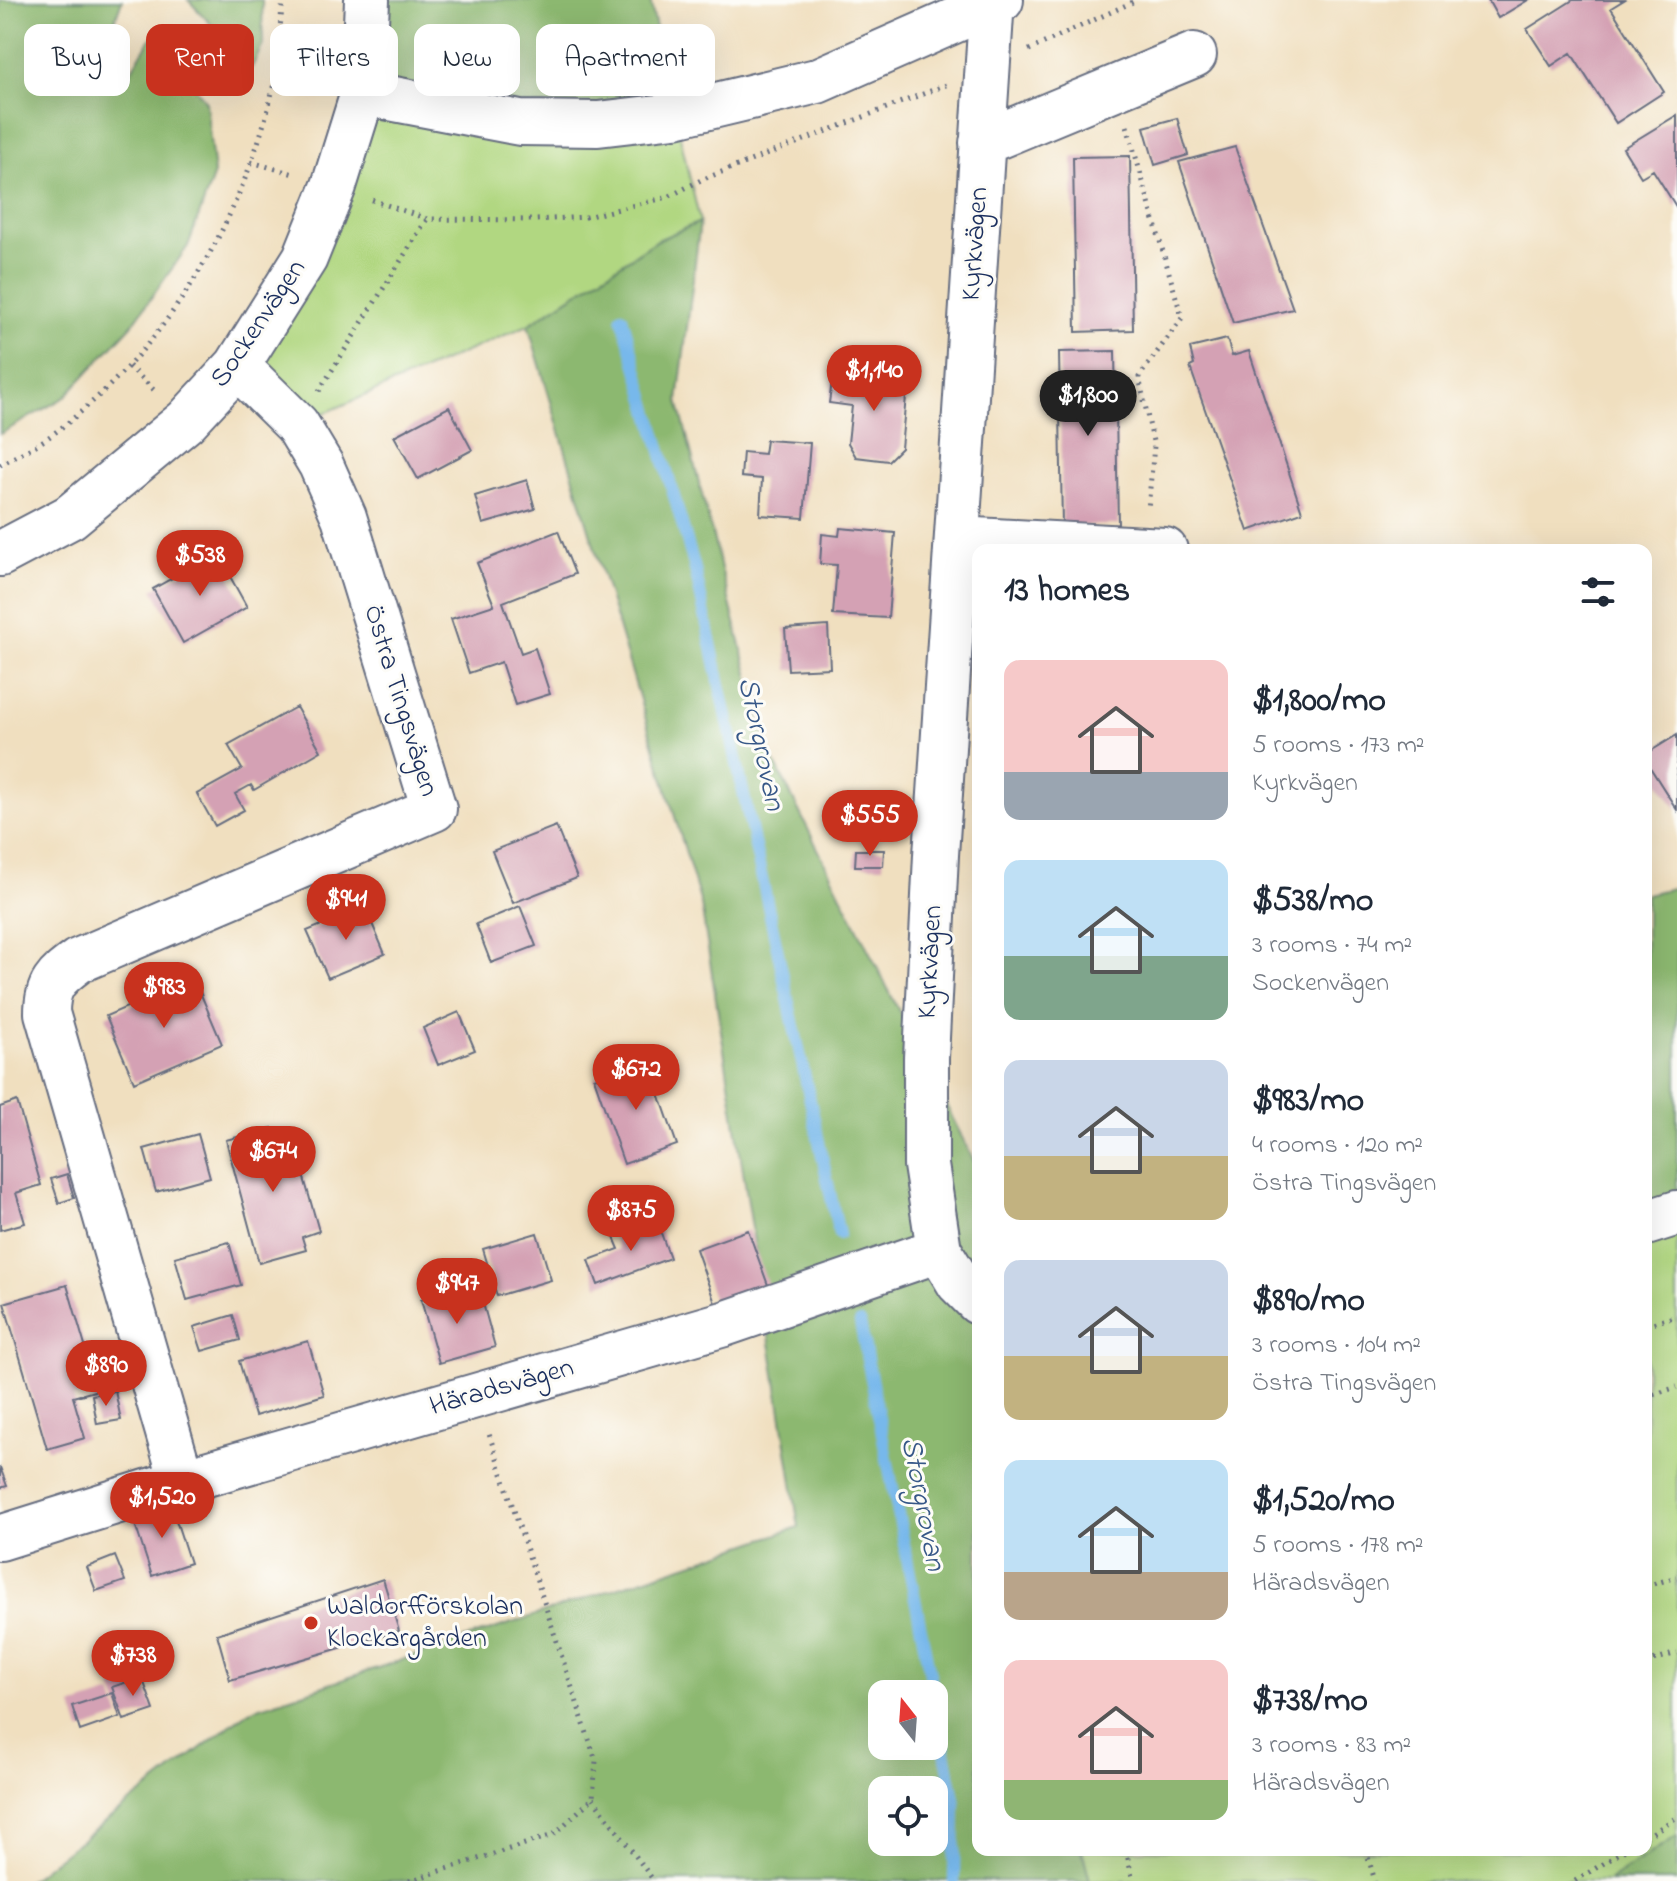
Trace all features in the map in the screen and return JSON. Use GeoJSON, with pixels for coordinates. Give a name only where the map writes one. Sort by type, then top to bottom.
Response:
{"type":"FeatureCollection","features":[{"type":"Feature","properties":{"kind":"street","name":"Sockenvägen"},"geometry":{"type":"LineString","coordinates":[[366,24],[367,0]]}},
{"type":"Feature","properties":{"kind":"street"},"geometry":{"type":"LineString","coordinates":[[379,96],[520,123],[598,124],[675,115],[817,81],[995,1]]}},
{"type":"Feature","properties":{"kind":"street","name":"Kyrkvägen"},"geometry":{"type":"LineString","coordinates":[[939,1250],[926,1165],[926,1058],[982,143],[995,1]]}},
{"type":"Feature","properties":{"kind":"street"},"geometry":{"type":"LineString","coordinates":[[982,143],[1194,55]]}},
{"type":"Feature","properties":{"kind":"street","name":"Sockenvägen"},"geometry":{"type":"LineString","coordinates":[[0,554],[70,517],[186,421],[237,366],[305,258],[334,186],[362,96]]}},
{"type":"Feature","properties":{"kind":"street","name":"Östra Tingsvägen"},"geometry":{"type":"LineString","coordinates":[[182,1481],[47,1013],[47,993],[60,974],[78,961],[434,809],[344,517],[321,465],[297,425],[237,366]]}},
{"type":"Feature","properties":{"kind":"street"},"geometry":{"type":"LineString","coordinates":[[957,539],[1050,544]]}},
{"type":"Feature","properties":{"kind":"street"},"geometry":{"type":"LineString","coordinates":[[1652,1221],[1677,1213]]}},
{"type":"Feature","properties":{"kind":"street"},"geometry":{"type":"LineString","coordinates":[[939,1250],[959,1283],[972,1296]]}},
{"type":"Feature","properties":{"kind":"street","name":"Häradsvägen"},"geometry":{"type":"LineString","coordinates":[[0,1538],[182,1481],[724,1324],[939,1250]]}},
{"type":"Feature","properties":{"kind":"path"},"geometry":{"type":"LineString","coordinates":[[0,465],[50,437],[83,411],[129,366],[174,310],[203,264],[251,162],[271,95],[283,0]]}},
{"type":"Feature","properties":{"kind":"path"},"geometry":{"type":"LineString","coordinates":[[1116,87],[1182,318],[1139,377],[1154,446],[1144,544]]}},
{"type":"Feature","properties":{"kind":"path"},"geometry":{"type":"LineString","coordinates":[[297,425],[427,219]]}},
{"type":"Feature","properties":{"kind":"path"},"geometry":{"type":"LineString","coordinates":[[1652,1323],[1677,1316]]}},
{"type":"Feature","properties":{"kind":"path"},"geometry":{"type":"LineString","coordinates":[[1652,1395],[1677,1387]]}},
{"type":"Feature","properties":{"kind":"path"},"geometry":{"type":"LineString","coordinates":[[476,1395],[596,1761],[593,1798],[654,1881]]}},
{"type":"Feature","properties":{"kind":"path"},"geometry":{"type":"LineString","coordinates":[[1652,1584],[1677,1577]]}},
{"type":"Feature","properties":{"kind":"path"},"geometry":{"type":"LineString","coordinates":[[1652,1660],[1677,1653]]}},
{"type":"Feature","properties":{"kind":"path"},"geometry":{"type":"LineString","coordinates":[[409,1881],[553,1835],[593,1798]]}},
{"type":"Feature","properties":{"kind":"path"},"geometry":{"type":"LineString","coordinates":[[1652,1833],[1677,1817]]}},
{"type":"Feature","properties":{"kind":"path"},"geometry":{"type":"LineString","coordinates":[[1127,1856],[1133,1881]]}},
{"type":"Feature","properties":{"kind":"path"},"geometry":{"type":"LineString","coordinates":[[1368,1856],[1375,1881]]}},
{"type":"Feature","properties":{"kind":"path"},"geometry":{"type":"LineString","coordinates":[[1575,1881],[1615,1856]]}},
{"type":"Feature","properties":{"kind":"green space"},"geometry":{"type":"Polygon","coordinates":[[[0,0],[122,0],[114,24],[24,24],[24,96],[130,96],[130,72],[146,46],[146,96],[202,96],[206,102],[214,174],[188,246],[132,325],[65,397],[0,434],[0,0]]]}},
{"type":"Feature","properties":{"kind":"green space"},"geometry":{"type":"Polygon","coordinates":[[[188,0],[262,0],[263,45],[254,63],[254,24],[211,24],[188,0]]]}},
{"type":"Feature","properties":{"kind":"green space"},"geometry":{"type":"Polygon","coordinates":[[[367,0],[650,0],[655,24],[536,24],[536,96],[671,96],[675,115],[398,95],[398,24],[366,24],[367,0]]]}},
{"type":"Feature","properties":{"kind":"green space"},"geometry":{"type":"Polygon","coordinates":[[[398,95],[675,115],[700,222],[658,240],[528,325],[297,425],[237,366],[362,96],[398,95]]]}},
{"type":"Feature","properties":{"kind":"green space"},"geometry":{"type":"Polygon","coordinates":[[[700,222],[678,401],[767,747],[972,1157],[972,1856],[1084,1856],[1090,1881],[28,1881],[249,1711],[799,1527],[701,904],[528,325],[658,240],[700,222]]]}},
{"type":"Feature","properties":{"kind":"green space"},"geometry":{"type":"Polygon","coordinates":[[[1677,887],[1677,1213],[1652,1221],[1652,893],[1677,887]]]}},
{"type":"Feature","properties":{"kind":"green space"},"geometry":{"type":"Polygon","coordinates":[[[1677,1213],[1677,1836],[1652,1852],[1652,1221],[1677,1213]]]}},
{"type":"Feature","properties":{"kind":"green space"},"geometry":{"type":"Polygon","coordinates":[[[1677,1836],[1677,1881],[1608,1881],[1646,1856],[1652,1856],[1652,1852],[1677,1836]]]}},
{"type":"Feature","properties":{"kind":"green space"},"geometry":{"type":"Polygon","coordinates":[[[1084,1856],[1646,1856],[1608,1881],[1090,1881],[1084,1856]]]}},
{"type":"Feature","properties":{"kind":"building"},"geometry":{"type":"Polygon","coordinates":[[[1488,0],[1528,0],[1498,18],[1488,0]]]}},
{"type":"Feature","properties":{"kind":"building"},"geometry":{"type":"Polygon","coordinates":[[[1573,0],[1624,0],[1611,8],[1664,92],[1616,123],[1571,53],[1551,66],[1527,29],[1573,0]]]}},
{"type":"Feature","properties":{"kind":"building"},"geometry":{"type":"Polygon","coordinates":[[[1677,115],[1677,208],[1653,170],[1641,177],[1623,148],[1677,115]]]}},
{"type":"Feature","properties":{"kind":"building"},"geometry":{"type":"Polygon","coordinates":[[[1177,118],[1188,155],[1155,165],[1144,127],[1177,118]]]}},
{"type":"Feature","properties":{"kind":"building"},"geometry":{"type":"Polygon","coordinates":[[[1235,147],[1293,309],[1233,323],[1179,162],[1235,147]]]}},
{"type":"Feature","properties":{"kind":"building"},"geometry":{"type":"Polygon","coordinates":[[[1130,156],[1133,330],[1076,332],[1073,157],[1130,156]]]}},
{"type":"Feature","properties":{"kind":"building"},"geometry":{"type":"Polygon","coordinates":[[[1227,339],[1232,356],[1249,351],[1302,512],[1248,531],[1190,367],[1194,365],[1190,348],[1227,339]]]}},
{"type":"Feature","properties":{"kind":"building"},"geometry":{"type":"Polygon","coordinates":[[[1115,351],[1118,525],[1062,526],[1059,352],[1115,351]]]}},
{"type":"Feature","properties":{"kind":"building"},"geometry":{"type":"Polygon","coordinates":[[[855,371],[908,376],[901,448],[888,461],[856,457],[848,443],[852,406],[829,403],[832,381],[854,384],[855,371]]]}},
{"type":"Feature","properties":{"kind":"building"},"geometry":{"type":"Polygon","coordinates":[[[449,407],[472,450],[418,479],[394,436],[449,407]]]}},
{"type":"Feature","properties":{"kind":"building"},"geometry":{"type":"Polygon","coordinates":[[[766,440],[810,443],[804,518],[760,515],[762,479],[741,477],[743,452],[764,454],[766,440]]]}},
{"type":"Feature","properties":{"kind":"building"},"geometry":{"type":"Polygon","coordinates":[[[527,480],[535,509],[483,524],[475,496],[527,480]]]}},
{"type":"Feature","properties":{"kind":"building"},"geometry":{"type":"Polygon","coordinates":[[[840,528],[895,533],[888,618],[833,615],[837,565],[820,564],[822,534],[839,536],[840,528]]]}},
{"type":"Feature","properties":{"kind":"building"},"geometry":{"type":"Polygon","coordinates":[[[558,531],[575,574],[503,602],[521,653],[535,648],[550,694],[515,705],[501,662],[469,673],[451,619],[494,605],[477,563],[558,531]]]}},
{"type":"Feature","properties":{"kind":"building"},"geometry":{"type":"Polygon","coordinates":[[[217,553],[247,607],[183,643],[153,589],[217,553]]]}},
{"type":"Feature","properties":{"kind":"building"},"geometry":{"type":"Polygon","coordinates":[[[828,626],[830,668],[788,670],[785,629],[828,626]]]}},
{"type":"Feature","properties":{"kind":"building"},"geometry":{"type":"Polygon","coordinates":[[[296,707],[321,751],[254,790],[251,785],[235,794],[244,810],[215,826],[197,794],[242,769],[228,745],[296,707]]]}},
{"type":"Feature","properties":{"kind":"building"},"geometry":{"type":"Polygon","coordinates":[[[1677,735],[1677,810],[1652,770],[1652,750],[1677,735]]]}},
{"type":"Feature","properties":{"kind":"building"},"geometry":{"type":"Polygon","coordinates":[[[556,826],[577,878],[513,903],[492,851],[556,826]]]}},
{"type":"Feature","properties":{"kind":"building"},"geometry":{"type":"Polygon","coordinates":[[[856,850],[884,850],[883,866],[855,866],[856,850]]]}},
{"type":"Feature","properties":{"kind":"building"},"geometry":{"type":"Polygon","coordinates":[[[520,906],[536,946],[491,963],[476,924],[520,906]]]}},
{"type":"Feature","properties":{"kind":"building"},"geometry":{"type":"Polygon","coordinates":[[[365,907],[385,954],[328,978],[307,931],[365,907]]]}},
{"type":"Feature","properties":{"kind":"building"},"geometry":{"type":"Polygon","coordinates":[[[194,978],[222,1044],[134,1082],[106,1016],[194,978]]]}},
{"type":"Feature","properties":{"kind":"building"},"geometry":{"type":"Polygon","coordinates":[[[459,1012],[475,1050],[438,1065],[423,1028],[459,1012]]]}},
{"type":"Feature","properties":{"kind":"building"},"geometry":{"type":"Polygon","coordinates":[[[647,1059],[677,1145],[624,1164],[594,1078],[647,1059]]]}},
{"type":"Feature","properties":{"kind":"building"},"geometry":{"type":"Polygon","coordinates":[[[17,1101],[41,1185],[16,1193],[25,1223],[0,1230],[0,1107],[17,1101]]]}},
{"type":"Feature","properties":{"kind":"building"},"geometry":{"type":"Polygon","coordinates":[[[272,1128],[277,1144],[293,1139],[319,1231],[302,1237],[306,1250],[259,1263],[226,1140],[272,1128]]]}},
{"type":"Feature","properties":{"kind":"building"},"geometry":{"type":"Polygon","coordinates":[[[198,1134],[210,1177],[156,1192],[144,1149],[198,1134]]]}},
{"type":"Feature","properties":{"kind":"building"},"geometry":{"type":"Polygon","coordinates":[[[67,1174],[74,1198],[59,1203],[51,1179],[67,1174]]]}},
{"type":"Feature","properties":{"kind":"building"},"geometry":{"type":"Polygon","coordinates":[[[656,1219],[670,1258],[598,1285],[589,1260],[619,1249],[613,1235],[656,1219]]]}},
{"type":"Feature","properties":{"kind":"building"},"geometry":{"type":"Polygon","coordinates":[[[748,1230],[769,1288],[716,1306],[696,1249],[748,1230]]]}},
{"type":"Feature","properties":{"kind":"building"},"geometry":{"type":"Polygon","coordinates":[[[537,1233],[551,1280],[497,1296],[483,1249],[537,1233]]]}},
{"type":"Feature","properties":{"kind":"building"},"geometry":{"type":"Polygon","coordinates":[[[229,1242],[241,1285],[187,1300],[175,1257],[229,1242]]]}},
{"type":"Feature","properties":{"kind":"building"},"geometry":{"type":"Polygon","coordinates":[[[67,1285],[98,1390],[73,1397],[85,1438],[47,1449],[4,1303],[67,1285]]]}},
{"type":"Feature","properties":{"kind":"building"},"geometry":{"type":"Polygon","coordinates":[[[451,1291],[454,1303],[481,1296],[495,1347],[439,1363],[421,1300],[451,1291]]]}},
{"type":"Feature","properties":{"kind":"building"},"geometry":{"type":"Polygon","coordinates":[[[233,1315],[240,1340],[202,1351],[194,1327],[233,1315]]]}},
{"type":"Feature","properties":{"kind":"building"},"geometry":{"type":"Polygon","coordinates":[[[308,1341],[324,1395],[255,1416],[239,1361],[308,1341]]]}},
{"type":"Feature","properties":{"kind":"building"},"geometry":{"type":"Polygon","coordinates":[[[115,1391],[121,1420],[97,1424],[92,1395],[115,1391]]]}},
{"type":"Feature","properties":{"kind":"building"},"geometry":{"type":"Polygon","coordinates":[[[0,1467],[7,1486],[0,1488],[0,1467]]]}},
{"type":"Feature","properties":{"kind":"building"},"geometry":{"type":"Polygon","coordinates":[[[171,1505],[190,1563],[152,1576],[133,1518],[171,1505]]]}},
{"type":"Feature","properties":{"kind":"building"},"geometry":{"type":"Polygon","coordinates":[[[115,1556],[125,1581],[96,1591],[87,1567],[115,1556]]]}},
{"type":"Feature","properties":{"kind":"building"},"geometry":{"type":"Polygon","coordinates":[[[383,1579],[399,1631],[230,1680],[217,1634],[383,1579]]]}},
{"type":"Feature","properties":{"kind":"building"},"geometry":{"type":"Polygon","coordinates":[[[142,1677],[154,1710],[124,1720],[112,1687],[142,1677]]]}},
{"type":"Feature","properties":{"kind":"building"},"geometry":{"type":"Polygon","coordinates":[[[112,1693],[120,1717],[80,1731],[72,1706],[112,1693]]]}},
{"type":"Feature","properties":{"kind":"waterway","name":"Storgrovan"},"geometry":{"type":"LineString","coordinates":[[622,317],[694,565],[839,1234]]}},
{"type":"Feature","properties":{"kind":"waterway","name":"Storgrovan"},"geometry":{"type":"LineString","coordinates":[[860,1323],[931,1680]]}},
{"type":"Feature","properties":{"kind":"waterway","name":"Storgrovan"},"geometry":{"type":"LineString","coordinates":[[947,1760],[955,1803],[954,1881]]}},
{"type":"Feature","properties":{"kind":"place","name":"Waldorfförskolan Klockargården"},"geometry":{"type":"Point","coordinates":[311,1623]}}]}
